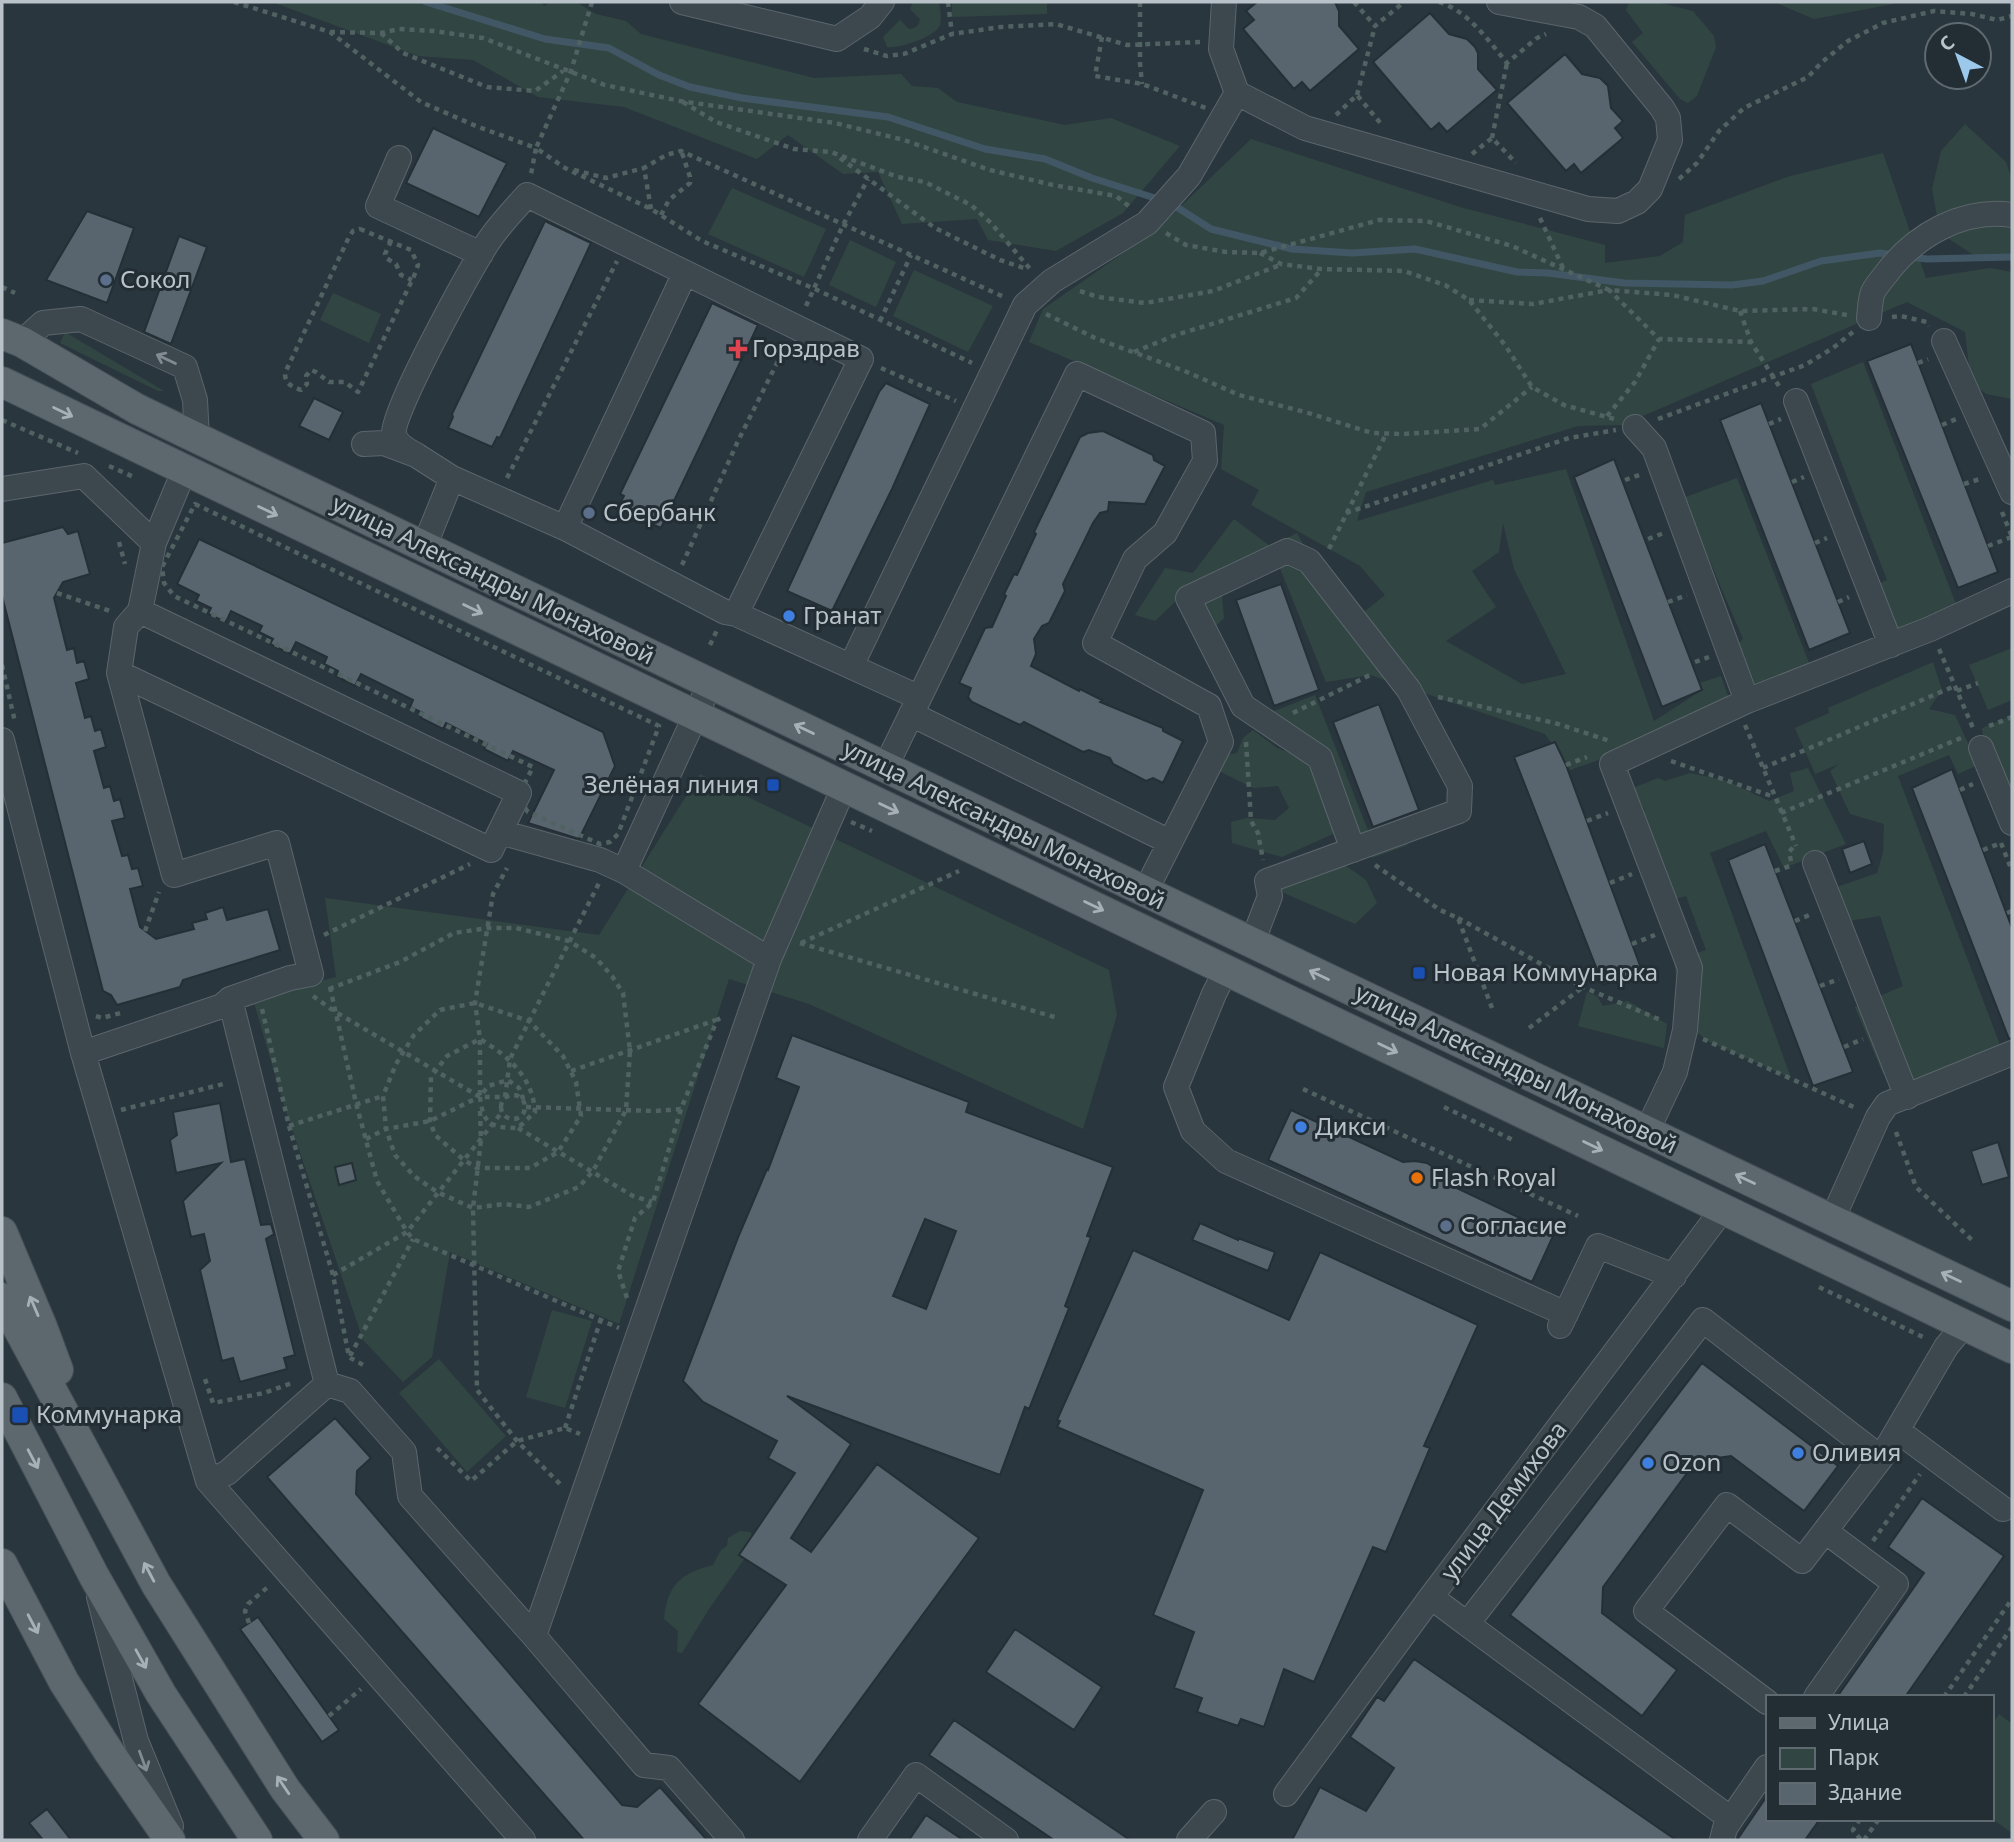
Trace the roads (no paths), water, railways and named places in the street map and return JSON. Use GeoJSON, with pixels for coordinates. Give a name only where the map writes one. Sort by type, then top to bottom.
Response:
{"type":"FeatureCollection","features":[{"type":"Feature","properties":{"kind":"main road","name":"улица Александры Монаховой"},"geometry":{"type":"LineString","coordinates":[[12,338],[137,409],[2012,1306]]}},
{"type":"Feature","properties":{"kind":"main road","name":"улица Александры Монаховой"},"geometry":{"type":"LineString","coordinates":[[2,382],[2012,1348]]}},
{"type":"Feature","properties":{"kind":"main road"},"geometry":{"type":"LineString","coordinates":[[2,1232],[43,1328],[91,1462]]}},
{"type":"Feature","properties":{"kind":"main road"},"geometry":{"type":"LineString","coordinates":[[2,1298],[156,1584],[285,1789],[324,1840]]}},
{"type":"Feature","properties":{"kind":"main road"},"geometry":{"type":"LineString","coordinates":[[2,1398],[94,1576],[160,1694],[257,1840]]}},
{"type":"Feature","properties":{"kind":"main road"},"geometry":{"type":"LineString","coordinates":[[2,1564],[64,1682],[170,1840]]}},
{"type":"Feature","properties":{"kind":"street"},"geometry":{"type":"LineString","coordinates":[[682,2],[838,39],[870,17],[882,2]]}},
{"type":"Feature","properties":{"kind":"street"},"geometry":{"type":"LineString","coordinates":[[1224,2],[1221,49],[1237,93],[1305,128],[1520,179],[1588,209],[1618,211],[1637,202],[1650,188],[1670,140],[1670,129],[1662,108],[1595,26],[1579,17],[1499,2]]}},
{"type":"Feature","properties":{"kind":"street"},"geometry":{"type":"LineString","coordinates":[[851,666],[1013,307],[1041,273],[1140,211],[1189,176],[1237,93]]}},
{"type":"Feature","properties":{"kind":"street"},"geometry":{"type":"LineString","coordinates":[[399,158],[378,206],[481,254]]}},
{"type":"Feature","properties":{"kind":"street"},"geometry":{"type":"LineString","coordinates":[[736,614],[861,359],[527,195],[487,243],[407,391],[394,426],[394,437],[399,444],[452,478],[565,527],[725,612],[736,614],[851,666],[914,706],[1170,842]]}},
{"type":"Feature","properties":{"kind":"street"},"geometry":{"type":"LineString","coordinates":[[1869,318],[1872,292],[1894,263],[1920,238],[1954,221],[1994,212],[2012,215]]}},
{"type":"Feature","properties":{"kind":"street"},"geometry":{"type":"LineString","coordinates":[[565,527],[685,274]]}},
{"type":"Feature","properties":{"kind":"street"},"geometry":{"type":"LineString","coordinates":[[12,338],[43,323],[80,319],[185,367],[195,400],[197,438]]}},
{"type":"Feature","properties":{"kind":"street"},"geometry":{"type":"LineString","coordinates":[[1944,341],[2012,492]]}},
{"type":"Feature","properties":{"kind":"street"},"geometry":{"type":"LineString","coordinates":[[885,768],[1077,374],[1203,433],[1205,460],[1165,533],[1135,559],[1095,643],[1209,706],[1221,742],[1145,892]]}},
{"type":"Feature","properties":{"kind":"street"},"geometry":{"type":"LineString","coordinates":[[1796,401],[1891,645]]}},
{"type":"Feature","properties":{"kind":"street"},"geometry":{"type":"LineString","coordinates":[[1635,427],[1654,448],[1747,701]]}},
{"type":"Feature","properties":{"kind":"street"},"geometry":{"type":"LineString","coordinates":[[365,444],[384,443],[416,456]]}},
{"type":"Feature","properties":{"kind":"street"},"geometry":{"type":"LineString","coordinates":[[184,471],[154,543],[140,611],[126,628],[119,673],[174,875],[277,843],[311,974],[290,978],[233,1011]]}},
{"type":"Feature","properties":{"kind":"street"},"geometry":{"type":"LineString","coordinates":[[2,489],[84,476],[154,543]]}},
{"type":"Feature","properties":{"kind":"street"},"geometry":{"type":"LineString","coordinates":[[424,547],[452,478]]}},
{"type":"Feature","properties":{"kind":"street"},"geometry":{"type":"LineString","coordinates":[[1252,943],[1270,895],[1267,881],[1353,850],[1459,811],[1460,786],[1409,690],[1309,561],[1287,551],[1188,598],[1243,706],[1320,758],[1353,850]]}},
{"type":"Feature","properties":{"kind":"street"},"geometry":{"type":"LineString","coordinates":[[1647,1131],[1675,1072],[1685,1030],[1690,968],[1612,764],[1747,701],[1930,629],[2012,591]]}},
{"type":"Feature","properties":{"kind":"street"},"geometry":{"type":"LineString","coordinates":[[119,673],[491,850],[519,793],[140,611]]}},
{"type":"Feature","properties":{"kind":"street"},"geometry":{"type":"LineString","coordinates":[[624,871],[710,684]]}},
{"type":"Feature","properties":{"kind":"street"},"geometry":{"type":"LineString","coordinates":[[2,740],[83,1053],[208,1481],[523,1840]]}},
{"type":"Feature","properties":{"kind":"street"},"geometry":{"type":"LineString","coordinates":[[1978,740],[2007,833]]}},
{"type":"Feature","properties":{"kind":"street"},"geometry":{"type":"LineString","coordinates":[[534,1636],[769,959],[844,787]]}},
{"type":"Feature","properties":{"kind":"street"},"geometry":{"type":"LineString","coordinates":[[499,832],[600,860],[624,871],[769,959]]}},
{"type":"Feature","properties":{"kind":"street"},"geometry":{"type":"LineString","coordinates":[[1802,869],[1891,1106]]}},
{"type":"Feature","properties":{"kind":"street"},"geometry":{"type":"LineString","coordinates":[[1226,970],[1176,1087],[1194,1131],[1226,1161],[1563,1320],[1598,1246],[1674,1276]]}},
{"type":"Feature","properties":{"kind":"street"},"geometry":{"type":"LineString","coordinates":[[83,1053],[222,1006],[233,1011]]}},
{"type":"Feature","properties":{"kind":"street"},"geometry":{"type":"LineString","coordinates":[[233,1011],[327,1384]]}},
{"type":"Feature","properties":{"kind":"street"},"geometry":{"type":"LineString","coordinates":[[1832,1220],[1891,1106],[2012,1053]]}},
{"type":"Feature","properties":{"kind":"street","name":"улица Демихова"},"geometry":{"type":"LineString","coordinates":[[1286,1794],[1723,1209]]}},
{"type":"Feature","properties":{"kind":"street"},"geometry":{"type":"LineString","coordinates":[[1467,1624],[1703,1320],[1881,1458]]}},
{"type":"Feature","properties":{"kind":"street"},"geometry":{"type":"LineString","coordinates":[[1766,1701],[1646,1611],[1727,1505],[1802,1562],[1881,1458],[1946,1347],[1964,1325]]}},
{"type":"Feature","properties":{"kind":"street"},"geometry":{"type":"LineString","coordinates":[[327,1384],[350,1391],[404,1452],[410,1496],[643,1765],[668,1768],[732,1840]]}},
{"type":"Feature","properties":{"kind":"street"},"geometry":{"type":"LineString","coordinates":[[208,1481],[227,1473],[327,1384]]}},
{"type":"Feature","properties":{"kind":"street"},"geometry":{"type":"LineString","coordinates":[[1898,1431],[2003,1509]]}},
{"type":"Feature","properties":{"kind":"street"},"geometry":{"type":"LineString","coordinates":[[1817,1695],[1895,1584],[1825,1531]]}},
{"type":"Feature","properties":{"kind":"street"},"geometry":{"type":"LineString","coordinates":[[94,1576],[136,1741],[148,1775],[178,1840]]}},
{"type":"Feature","properties":{"kind":"street"},"geometry":{"type":"LineString","coordinates":[[1431,1597],[1726,1829],[1766,1769]]}},
{"type":"Feature","properties":{"kind":"street"},"geometry":{"type":"LineString","coordinates":[[870,1840],[916,1775],[1006,1840]]}},
{"type":"Feature","properties":{"kind":"street"},"geometry":{"type":"LineString","coordinates":[[1189,1840],[1214,1812]]}},
{"type":"Feature","properties":{"kind":"waterway"},"geometry":{"type":"LineString","coordinates":[[426,2],[545,39],[609,48],[659,75],[690,87],[742,98],[888,117],[985,149],[1045,159],[1092,178],[1161,200]]}},
{"type":"Feature","properties":{"kind":"waterway"},"geometry":{"type":"LineString","coordinates":[[1172,204],[1211,229],[1292,249],[1352,253],[1415,249],[1517,272],[1548,273],[1624,283],[1732,285],[1763,281],[1821,261],[1880,253],[1895,255]]}},
{"type":"Feature","properties":{"kind":"waterway"},"geometry":{"type":"LineString","coordinates":[[1910,257],[2012,257]]}},
{"type":"Feature","properties":{"kind":"place","name":"Сокол"},"geometry":{"type":"Point","coordinates":[106,280]}},
{"type":"Feature","properties":{"kind":"place","name":"Горздрав"},"geometry":{"type":"Point","coordinates":[738,349]}},
{"type":"Feature","properties":{"kind":"place","name":"Сбербанк"},"geometry":{"type":"Point","coordinates":[589,513]}},
{"type":"Feature","properties":{"kind":"place","name":"Гранат"},"geometry":{"type":"Point","coordinates":[789,616]}},
{"type":"Feature","properties":{"kind":"place","name":"Зелёная линия"},"geometry":{"type":"Point","coordinates":[773,785]}},
{"type":"Feature","properties":{"kind":"place","name":"Новая Коммунарка"},"geometry":{"type":"Point","coordinates":[1419,973]}},
{"type":"Feature","properties":{"kind":"place","name":"Дикси"},"geometry":{"type":"Point","coordinates":[1301,1127]}},
{"type":"Feature","properties":{"kind":"place","name":"Flash Royal"},"geometry":{"type":"Point","coordinates":[1417,1178]}},
{"type":"Feature","properties":{"kind":"place","name":"Согласие"},"geometry":{"type":"Point","coordinates":[1446,1226]}},
{"type":"Feature","properties":{"kind":"place","name":"Коммунарка"},"geometry":{"type":"Point","coordinates":[20,1415]}},
{"type":"Feature","properties":{"kind":"place","name":"Оливия"},"geometry":{"type":"Point","coordinates":[1798,1453]}},
{"type":"Feature","properties":{"kind":"place","name":"Ozon"},"geometry":{"type":"Point","coordinates":[1648,1463]}}]}
